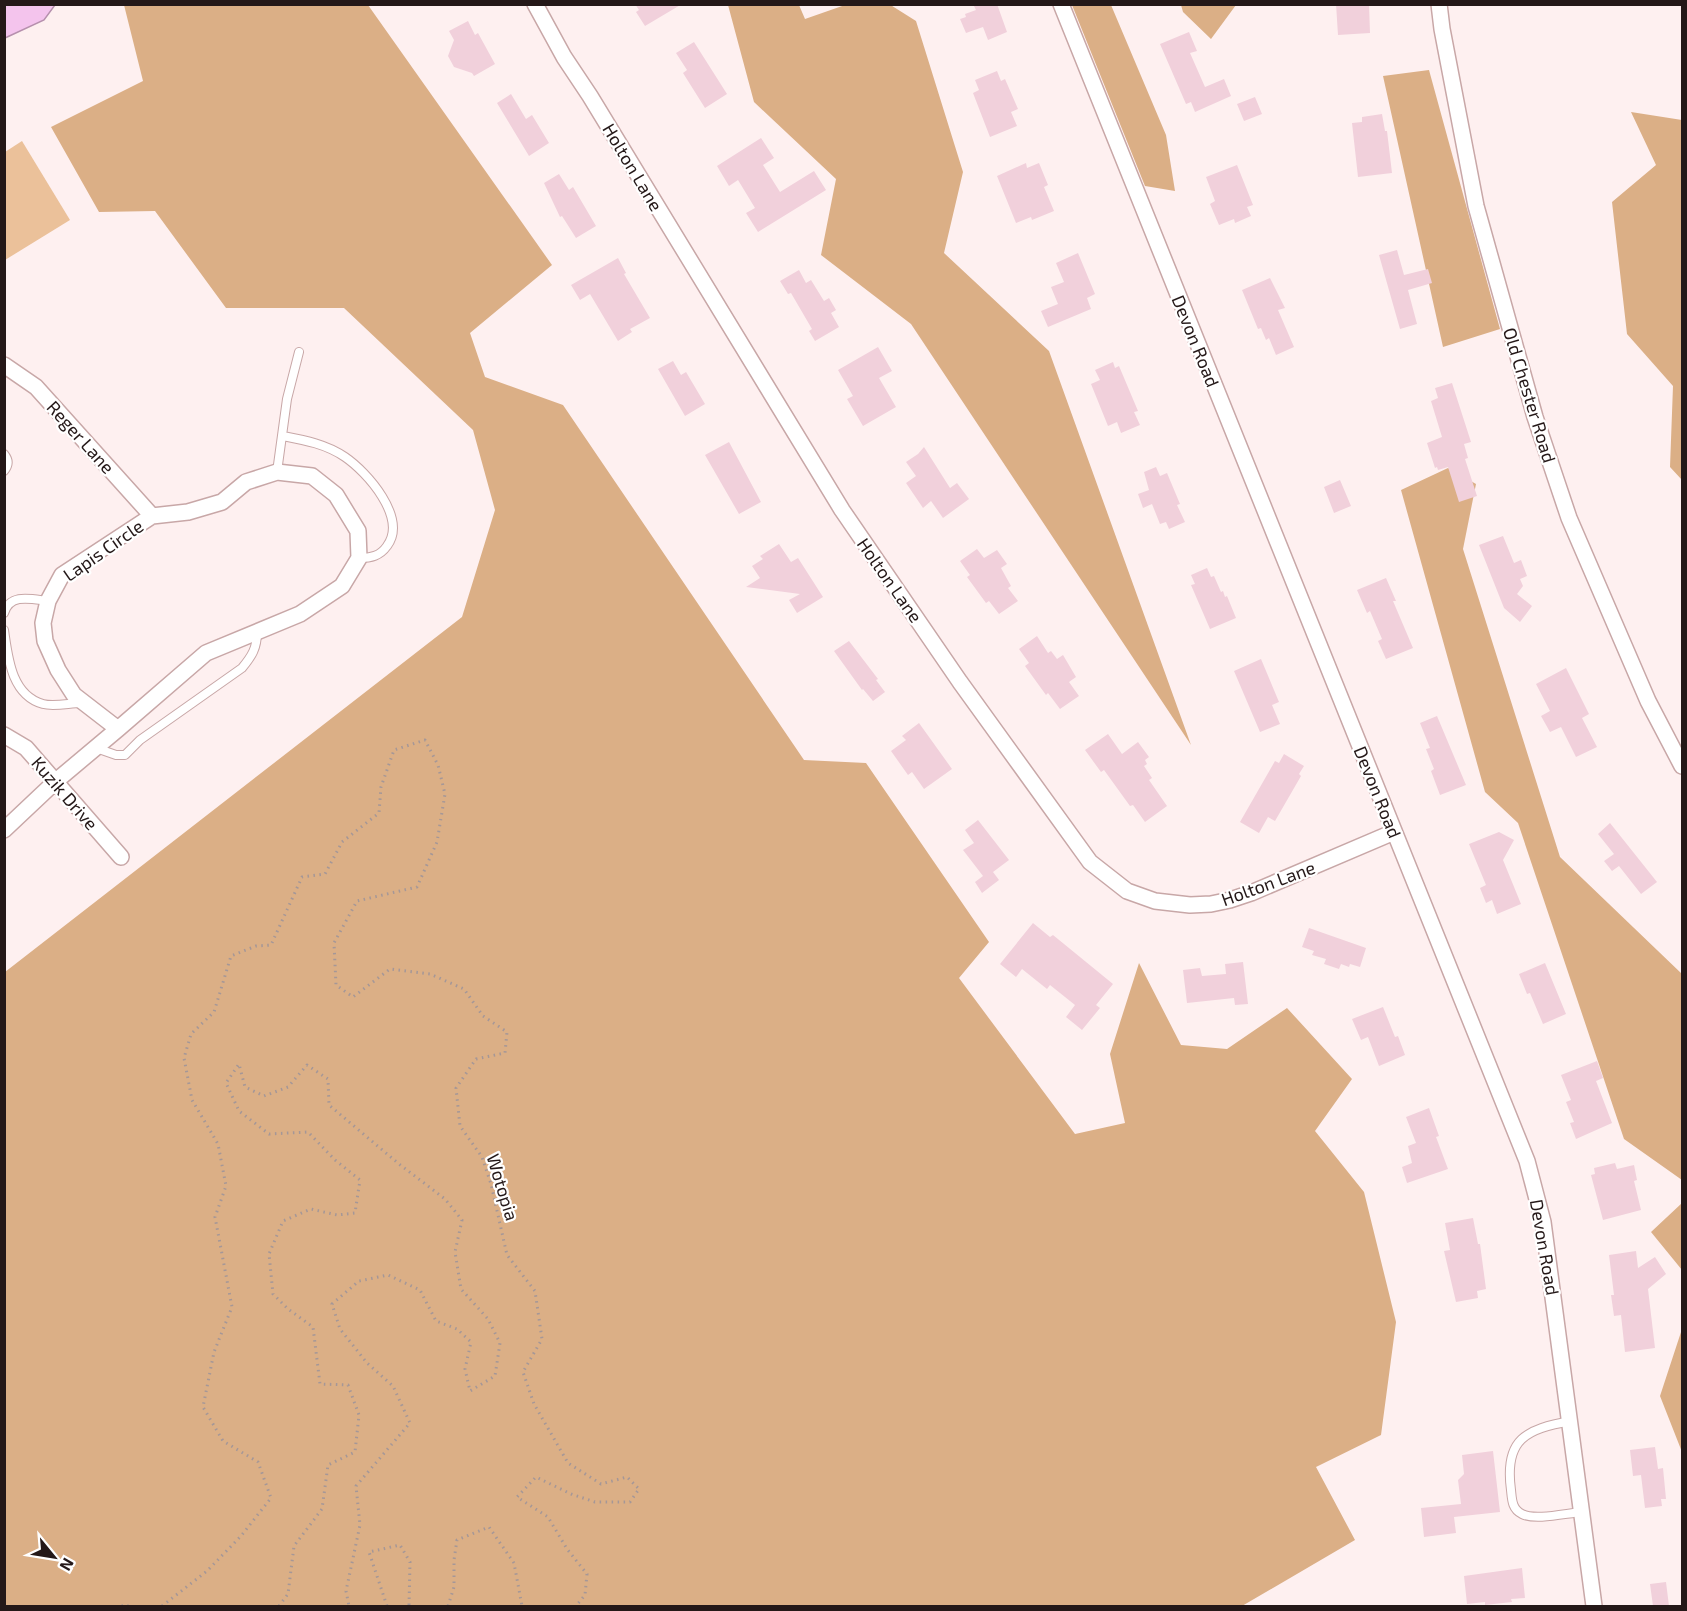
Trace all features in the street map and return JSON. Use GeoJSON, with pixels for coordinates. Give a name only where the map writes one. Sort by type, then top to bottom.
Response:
{"type":"FeatureCollection","features":[{"type":"Feature","properties":{"kind":"street","name":"Holton Lane"},"geometry":{"type":"LineString","coordinates":[[535,4],[564,57],[842,510],[960,682],[1069,836],[1090,862],[1126,891],[1143,897],[1174,904],[1211,904],[1230,900],[1298,874],[1394,832]]}},
{"type":"Feature","properties":{"kind":"street","name":"Devon Road"},"geometry":{"type":"LineString","coordinates":[[1060,4],[1527,1161],[1543,1222],[1594,1606]]}},
{"type":"Feature","properties":{"kind":"street","name":"Old Chester Road"},"geometry":{"type":"LineString","coordinates":[[1439,4],[1476,206],[1535,417],[1569,518],[1648,701],[1683,766]]}},
{"type":"Feature","properties":{"kind":"street","name":"Reger Lane"},"geometry":{"type":"LineString","coordinates":[[4,365],[36,387],[152,516]]}},
{"type":"Feature","properties":{"kind":"street","name":"Lapis Circle"},"geometry":{"type":"LineString","coordinates":[[118,729],[82,703],[74,694],[57,670],[45,641],[43,623],[48,602],[62,575],[152,516],[188,512],[222,502],[246,482],[277,472],[312,476],[336,495],[358,531],[359,558]]}},
{"type":"Feature","properties":{"kind":"street"},"geometry":{"type":"LineString","coordinates":[[4,830],[56,781],[206,653],[300,614],[342,586],[359,558]]}},
{"type":"Feature","properties":{"kind":"street","name":"Kuzik Drive"},"geometry":{"type":"LineString","coordinates":[[4,735],[26,748],[121,857]]}},
{"type":"Feature","properties":{"kind":"lane"},"geometry":{"type":"LineString","coordinates":[[277,472],[288,399],[299,351]]}},
{"type":"Feature","properties":{"kind":"lane"},"geometry":{"type":"LineString","coordinates":[[283,436],[316,443],[344,457],[368,477],[384,501],[393,517],[392,538],[380,553],[369,558],[359,558]]}},
{"type":"Feature","properties":{"kind":"lane"},"geometry":{"type":"LineString","coordinates":[[4,454],[8,459],[8,467],[4,471]]}},
{"type":"Feature","properties":{"kind":"lane"},"geometry":{"type":"LineString","coordinates":[[4,613],[12,601],[24,598],[48,602]]}},
{"type":"Feature","properties":{"kind":"lane"},"geometry":{"type":"LineString","coordinates":[[4,630],[8,660],[17,683],[32,699],[45,705],[82,703]]}},
{"type":"Feature","properties":{"kind":"lane"},"geometry":{"type":"LineString","coordinates":[[96,748],[116,755],[125,755],[140,740],[242,668],[253,656],[257,645],[257,632]]}},
{"type":"Feature","properties":{"kind":"lane"},"geometry":{"type":"LineString","coordinates":[[1571,1421],[1542,1426],[1528,1433],[1512,1455],[1510,1483],[1515,1509],[1521,1514],[1532,1517],[1583,1512]]}},
{"type":"Feature","properties":{"kind":"path","name":"Wotopia"},"geometry":{"type":"LineString","coordinates":[[162,1606],[207,1570],[241,1536],[271,1498],[258,1462],[223,1441],[203,1407],[214,1352],[232,1307],[215,1217],[226,1186],[218,1144],[192,1100],[184,1058],[191,1034],[214,1012],[231,956],[256,946],[271,945],[302,878],[325,874],[342,842],[379,813],[381,787],[394,750],[425,740],[438,765],[445,794],[437,842],[417,887],[357,901],[334,943],[336,986],[353,997],[390,969],[430,974],[464,989],[483,1016],[507,1032],[505,1053],[476,1059],[456,1088],[460,1126],[482,1157],[491,1184],[507,1255],[535,1291],[542,1339],[523,1372],[534,1404],[568,1463],[601,1484],[627,1477],[639,1489],[630,1502],[595,1502],[571,1494],[536,1477],[517,1497],[548,1517],[567,1549],[587,1574],[585,1594],[576,1606]]}},
{"type":"Feature","properties":{"kind":"path"},"geometry":{"type":"LineString","coordinates":[[279,1606],[288,1594],[294,1546],[322,1509],[328,1465],[355,1452],[360,1415],[348,1385],[320,1384],[313,1327],[288,1309],[273,1294],[269,1254],[283,1221],[311,1209],[337,1215],[356,1214],[360,1180],[335,1160],[308,1132],[269,1134],[238,1111],[226,1083],[239,1064],[245,1087],[264,1095],[288,1087],[307,1065],[328,1079],[329,1105],[445,1199],[462,1220],[455,1252],[461,1289],[488,1318],[500,1343],[495,1376],[470,1391],[465,1369],[471,1342],[457,1329],[436,1321],[420,1290],[388,1275],[358,1281],[332,1304],[340,1329],[367,1363],[393,1386],[410,1423],[356,1486],[360,1525],[346,1591],[349,1606]]}},
{"type":"Feature","properties":{"kind":"path"},"geometry":{"type":"LineString","coordinates":[[447,1606],[454,1587],[457,1539],[489,1527],[514,1563],[522,1606]]}},
{"type":"Feature","properties":{"kind":"path"},"geometry":{"type":"LineString","coordinates":[[387,1606],[369,1552],[399,1545],[410,1562],[409,1606]]}},
{"type":"Feature","properties":{"kind":"path"},"geometry":{"type":"LineString","coordinates":[[122,1606],[125,1604],[128,1606]]}},
{"type":"Feature","properties":{"kind":"shaded area"},"geometry":{"type":"Polygon","coordinates":[[[889,4],[916,21],[963,172],[944,253],[1049,351],[1191,745],[911,324],[821,255],[836,179],[754,102],[728,5],[799,5],[805,19],[845,5],[889,4]]]}},
{"type":"Feature","properties":{"kind":"shaded area"},"geometry":{"type":"Polygon","coordinates":[[[1181,4],[1236,5],[1211,39],[1183,12],[1181,4]]]}},
{"type":"Feature","properties":{"kind":"shaded area"},"geometry":{"type":"Polygon","coordinates":[[[4,5],[55,5],[44,20],[5,38],[4,5]]]}},
{"type":"Feature","properties":{"kind":"shaded area"},"geometry":{"type":"Polygon","coordinates":[[[124,5],[368,5],[552,265],[470,333],[485,377],[563,405],[804,760],[866,763],[989,942],[959,978],[1075,1134],[1125,1123],[1110,1054],[1139,963],[1181,1045],[1227,1049],[1287,1008],[1352,1079],[1315,1131],[1364,1192],[1396,1322],[1381,1435],[1316,1467],[1355,1540],[1242,1606],[5,1606],[5,972],[462,617],[495,510],[473,430],[344,308],[226,308],[155,211],[99,212],[51,127],[143,81],[124,5]]]}},
{"type":"Feature","properties":{"kind":"shaded area"},"geometry":{"type":"Polygon","coordinates":[[[1072,5],[1111,5],[1166,135],[1175,191],[1145,186],[1072,5]]]}},
{"type":"Feature","properties":{"kind":"shaded area"},"geometry":{"type":"Polygon","coordinates":[[[1429,70],[1500,329],[1443,347],[1383,76],[1429,70]]]}},
{"type":"Feature","properties":{"kind":"shaded area"},"geometry":{"type":"Polygon","coordinates":[[[1631,112],[1682,120],[1682,480],[1670,467],[1673,386],[1627,334],[1612,202],[1656,165],[1631,112]]]}},
{"type":"Feature","properties":{"kind":"shaded area"},"geometry":{"type":"Polygon","coordinates":[[[22,141],[70,220],[5,260],[5,152],[22,141]]]}},
{"type":"Feature","properties":{"kind":"shaded area"},"geometry":{"type":"Polygon","coordinates":[[[1448,468],[1476,484],[1463,549],[1560,857],[1682,974],[1682,1180],[1624,1139],[1518,823],[1485,792],[1401,490],[1448,468]]]}},
{"type":"Feature","properties":{"kind":"shaded area"},"geometry":{"type":"Polygon","coordinates":[[[1682,1203],[1682,1270],[1651,1232],[1682,1203]]]}},
{"type":"Feature","properties":{"kind":"shaded area"},"geometry":{"type":"Polygon","coordinates":[[[1682,1329],[1682,1452],[1660,1396],[1682,1329]]]}},
{"type":"Feature","properties":{"kind":"building"},"geometry":{"type":"Polygon","coordinates":[[[635,4],[682,4],[645,26],[636,12],[639,10],[635,4]]]}},
{"type":"Feature","properties":{"kind":"building"},"geometry":{"type":"Polygon","coordinates":[[[973,4],[997,4],[1007,32],[988,40],[983,27],[966,33],[960,19],[966,17],[965,14],[976,10],[973,4]]]}},
{"type":"Feature","properties":{"kind":"building"},"geometry":{"type":"Polygon","coordinates":[[[1336,4],[1369,4],[1370,33],[1338,35],[1336,4]]]}},
{"type":"Feature","properties":{"kind":"building"},"geometry":{"type":"Polygon","coordinates":[[[468,21],[475,35],[478,33],[495,64],[474,76],[472,73],[454,67],[448,56],[454,40],[449,31],[468,21]]]}},
{"type":"Feature","properties":{"kind":"building"},"geometry":{"type":"Polygon","coordinates":[[[1189,32],[1197,51],[1190,53],[1205,87],[1224,79],[1231,96],[1195,112],[1191,102],[1186,104],[1160,44],[1189,32]]]}},
{"type":"Feature","properties":{"kind":"building"},"geometry":{"type":"Polygon","coordinates":[[[694,42],[727,94],[705,108],[683,73],[687,70],[676,53],[694,42]]]}},
{"type":"Feature","properties":{"kind":"building"},"geometry":{"type":"Polygon","coordinates":[[[997,71],[1001,81],[1005,79],[1018,109],[1011,112],[1017,126],[990,137],[973,93],[979,90],[975,80],[997,71]]]}},
{"type":"Feature","properties":{"kind":"building"},"geometry":{"type":"Polygon","coordinates":[[[511,94],[526,119],[532,115],[549,143],[529,156],[497,103],[511,94]]]}},
{"type":"Feature","properties":{"kind":"building"},"geometry":{"type":"Polygon","coordinates":[[[1255,97],[1262,114],[1244,121],[1237,104],[1255,97]]]}},
{"type":"Feature","properties":{"kind":"building"},"geometry":{"type":"Polygon","coordinates":[[[1382,114],[1385,131],[1387,131],[1392,173],[1358,177],[1352,123],[1362,122],[1362,117],[1382,114]]]}},
{"type":"Feature","properties":{"kind":"building"},"geometry":{"type":"Polygon","coordinates":[[[761,138],[774,158],[763,165],[780,192],[814,171],[826,190],[758,232],[746,213],[755,208],[738,180],[729,186],[717,166],[761,138]]]}},
{"type":"Feature","properties":{"kind":"building"},"geometry":{"type":"Polygon","coordinates":[[[1026,163],[1027,168],[1039,163],[1048,185],[1044,187],[1054,211],[1032,220],[1031,217],[1016,223],[997,176],[1026,163]]]}},
{"type":"Feature","properties":{"kind":"building"},"geometry":{"type":"Polygon","coordinates":[[[1237,165],[1253,205],[1247,207],[1251,216],[1235,223],[1234,219],[1219,225],[1210,204],[1215,201],[1206,177],[1237,165]]]}},
{"type":"Feature","properties":{"kind":"building"},"geometry":{"type":"Polygon","coordinates":[[[559,174],[569,190],[573,187],[596,226],[576,238],[562,216],[560,217],[544,183],[559,174]]]}},
{"type":"Feature","properties":{"kind":"building"},"geometry":{"type":"Polygon","coordinates":[[[1397,250],[1404,275],[1428,269],[1432,283],[1408,290],[1417,324],[1400,329],[1379,255],[1397,250]]]}},
{"type":"Feature","properties":{"kind":"building"},"geometry":{"type":"Polygon","coordinates":[[[1078,253],[1095,294],[1087,298],[1091,309],[1048,327],[1041,311],[1058,304],[1051,287],[1064,282],[1056,263],[1078,253]]]}},
{"type":"Feature","properties":{"kind":"building"},"geometry":{"type":"Polygon","coordinates":[[[618,258],[626,273],[624,274],[650,318],[630,329],[632,332],[618,341],[590,294],[580,300],[571,285],[618,258]]]}},
{"type":"Feature","properties":{"kind":"building"},"geometry":{"type":"Polygon","coordinates":[[[799,270],[806,283],[811,280],[824,301],[829,298],[836,310],[831,313],[839,327],[815,341],[809,331],[812,329],[791,293],[788,294],[780,281],[799,270]]]}},
{"type":"Feature","properties":{"kind":"building"},"geometry":{"type":"Polygon","coordinates":[[[1270,278],[1285,308],[1278,310],[1294,347],[1276,355],[1269,338],[1266,340],[1261,328],[1258,329],[1242,290],[1270,278]]]}},
{"type":"Feature","properties":{"kind":"building"},"geometry":{"type":"Polygon","coordinates":[[[878,347],[892,371],[879,378],[896,407],[863,426],[847,399],[853,396],[838,370],[878,347]]]}},
{"type":"Feature","properties":{"kind":"building"},"geometry":{"type":"Polygon","coordinates":[[[673,361],[681,375],[686,372],[705,404],[685,416],[658,369],[673,361]]]}},
{"type":"Feature","properties":{"kind":"building"},"geometry":{"type":"Polygon","coordinates":[[[1113,362],[1115,368],[1119,366],[1138,411],[1134,412],[1140,425],[1121,433],[1117,422],[1108,426],[1091,384],[1100,380],[1095,370],[1113,362]]]}},
{"type":"Feature","properties":{"kind":"building"},"geometry":{"type":"Polygon","coordinates":[[[1452,383],[1471,442],[1464,444],[1468,458],[1465,459],[1477,496],[1459,502],[1448,467],[1438,470],[1437,467],[1435,468],[1427,443],[1442,437],[1431,401],[1438,398],[1435,388],[1452,383]]]}},
{"type":"Feature","properties":{"kind":"building"},"geometry":{"type":"Polygon","coordinates":[[[729,442],[761,502],[739,514],[705,455],[729,442]]]}},
{"type":"Feature","properties":{"kind":"building"},"geometry":{"type":"Polygon","coordinates":[[[924,447],[950,488],[957,483],[969,499],[943,518],[931,501],[923,508],[906,483],[916,476],[906,462],[924,447]]]}},
{"type":"Feature","properties":{"kind":"building"},"geometry":{"type":"Polygon","coordinates":[[[1156,467],[1160,476],[1167,473],[1185,522],[1169,529],[1166,522],[1160,524],[1152,504],[1143,508],[1138,494],[1149,490],[1144,472],[1156,467]]]}},
{"type":"Feature","properties":{"kind":"building"},"geometry":{"type":"Polygon","coordinates":[[[1340,480],[1351,506],[1334,513],[1324,487],[1340,480]]]}},
{"type":"Feature","properties":{"kind":"building"},"geometry":{"type":"Polygon","coordinates":[[[1503,536],[1514,563],[1521,560],[1527,576],[1520,579],[1523,586],[1517,594],[1532,606],[1520,622],[1504,608],[1479,545],[1503,536]]]}},
{"type":"Feature","properties":{"kind":"building"},"geometry":{"type":"Polygon","coordinates":[[[779,544],[791,562],[798,558],[823,597],[797,613],[789,600],[800,594],[746,587],[760,578],[752,566],[763,559],[760,556],[779,544]]]}},
{"type":"Feature","properties":{"kind":"building"},"geometry":{"type":"Polygon","coordinates":[[[977,549],[984,558],[997,550],[1007,564],[1001,568],[1011,586],[1008,588],[1018,601],[999,614],[989,601],[986,603],[967,577],[970,575],[960,561],[977,549]]]}},
{"type":"Feature","properties":{"kind":"building"},"geometry":{"type":"Polygon","coordinates":[[[1207,568],[1211,577],[1214,576],[1221,592],[1223,591],[1225,597],[1227,596],[1236,618],[1210,629],[1191,585],[1195,584],[1191,575],[1207,568]]]}},
{"type":"Feature","properties":{"kind":"building"},"geometry":{"type":"Polygon","coordinates":[[[1386,578],[1413,648],[1386,659],[1378,641],[1382,639],[1370,611],[1367,613],[1357,590],[1386,578]]]}},
{"type":"Feature","properties":{"kind":"building"},"geometry":{"type":"Polygon","coordinates":[[[1037,636],[1048,653],[1051,651],[1057,659],[1063,655],[1076,677],[1069,682],[1079,696],[1060,709],[1048,693],[1046,695],[1025,666],[1029,663],[1019,649],[1037,636]]]}},
{"type":"Feature","properties":{"kind":"building"},"geometry":{"type":"Polygon","coordinates":[[[849,641],[885,692],[873,701],[862,690],[834,651],[849,641]]]}},
{"type":"Feature","properties":{"kind":"building"},"geometry":{"type":"Polygon","coordinates":[[[1261,659],[1279,702],[1272,705],[1280,724],[1260,732],[1234,671],[1261,659]]]}},
{"type":"Feature","properties":{"kind":"building"},"geometry":{"type":"Polygon","coordinates":[[[1566,668],[1589,714],[1582,718],[1597,747],[1576,757],[1561,727],[1550,732],[1541,716],[1550,711],[1536,684],[1566,668]]]}},
{"type":"Feature","properties":{"kind":"building"},"geometry":{"type":"Polygon","coordinates":[[[1437,716],[1466,785],[1440,795],[1431,771],[1434,769],[1426,749],[1430,748],[1420,723],[1437,716]]]}},
{"type":"Feature","properties":{"kind":"building"},"geometry":{"type":"Polygon","coordinates":[[[919,723],[952,769],[924,789],[912,772],[908,775],[891,751],[906,740],[902,736],[919,723]]]}},
{"type":"Feature","properties":{"kind":"building"},"geometry":{"type":"Polygon","coordinates":[[[1108,734],[1122,754],[1138,742],[1149,757],[1145,760],[1147,764],[1144,766],[1152,778],[1149,780],[1167,806],[1145,822],[1085,750],[1108,734]]]}},
{"type":"Feature","properties":{"kind":"building"},"geometry":{"type":"Polygon","coordinates":[[[1284,754],[1304,766],[1299,774],[1301,776],[1275,821],[1268,817],[1259,833],[1240,822],[1275,761],[1279,763],[1284,754]]]}},
{"type":"Feature","properties":{"kind":"building"},"geometry":{"type":"Polygon","coordinates":[[[978,820],[1009,860],[993,872],[999,880],[982,893],[975,882],[983,876],[963,850],[974,843],[965,830],[978,820]]]}},
{"type":"Feature","properties":{"kind":"building"},"geometry":{"type":"Polygon","coordinates":[[[1610,823],[1657,882],[1641,894],[1619,866],[1612,871],[1604,861],[1614,854],[1598,834],[1610,823]]]}},
{"type":"Feature","properties":{"kind":"building"},"geometry":{"type":"Polygon","coordinates":[[[1499,832],[1514,840],[1503,860],[1521,904],[1497,914],[1492,900],[1486,903],[1480,888],[1486,885],[1469,844],[1499,832]]]}},
{"type":"Feature","properties":{"kind":"building"},"geometry":{"type":"Polygon","coordinates":[[[1033,923],[1050,937],[1053,935],[1113,984],[1096,1005],[1100,1008],[1082,1030],[1066,1017],[1075,1005],[1050,985],[1047,989],[1022,969],[1016,977],[1000,964],[1033,923]]]}},
{"type":"Feature","properties":{"kind":"building"},"geometry":{"type":"Polygon","coordinates":[[[1309,928],[1366,948],[1360,967],[1341,964],[1339,969],[1324,964],[1326,959],[1312,955],[1314,951],[1302,947],[1309,928]]]}},
{"type":"Feature","properties":{"kind":"building"},"geometry":{"type":"Polygon","coordinates":[[[1243,962],[1248,1004],[1235,1005],[1234,998],[1187,1003],[1183,970],[1200,968],[1202,976],[1226,974],[1225,964],[1243,962]]]}},
{"type":"Feature","properties":{"kind":"building"},"geometry":{"type":"Polygon","coordinates":[[[1545,963],[1566,1014],[1543,1024],[1519,974],[1545,963]]]}},
{"type":"Feature","properties":{"kind":"building"},"geometry":{"type":"Polygon","coordinates":[[[1383,1007],[1405,1055],[1379,1066],[1368,1037],[1361,1040],[1352,1019],[1383,1007]]]}},
{"type":"Feature","properties":{"kind":"building"},"geometry":{"type":"Polygon","coordinates":[[[1597,1061],[1603,1078],[1596,1081],[1612,1123],[1576,1139],[1570,1123],[1574,1122],[1566,1102],[1571,1100],[1561,1075],[1597,1061]]]}},
{"type":"Feature","properties":{"kind":"building"},"geometry":{"type":"Polygon","coordinates":[[[1429,1108],[1439,1136],[1436,1137],[1448,1169],[1407,1183],[1402,1167],[1412,1163],[1408,1146],[1416,1143],[1406,1117],[1429,1108]]]}},
{"type":"Feature","properties":{"kind":"building"},"geometry":{"type":"Polygon","coordinates":[[[1615,1163],[1617,1169],[1634,1165],[1637,1180],[1634,1181],[1641,1210],[1603,1220],[1591,1175],[1595,1174],[1594,1168],[1615,1163]]]}},
{"type":"Feature","properties":{"kind":"building"},"geometry":{"type":"Polygon","coordinates":[[[1473,1218],[1478,1244],[1480,1244],[1486,1289],[1477,1291],[1478,1298],[1456,1302],[1444,1251],[1450,1250],[1445,1223],[1473,1218]]]}},
{"type":"Feature","properties":{"kind":"building"},"geometry":{"type":"Polygon","coordinates":[[[1636,1251],[1638,1268],[1655,1257],[1666,1274],[1648,1289],[1655,1348],[1625,1352],[1621,1315],[1614,1316],[1609,1255],[1636,1251]]]}},
{"type":"Feature","properties":{"kind":"building"},"geometry":{"type":"Polygon","coordinates":[[[1655,1447],[1658,1469],[1663,1468],[1666,1499],[1661,1499],[1662,1506],[1645,1508],[1641,1475],[1633,1476],[1630,1450],[1655,1447]]]}},
{"type":"Feature","properties":{"kind":"building"},"geometry":{"type":"Polygon","coordinates":[[[1493,1451],[1500,1512],[1454,1517],[1456,1533],[1424,1537],[1421,1508],[1461,1504],[1458,1480],[1464,1474],[1462,1455],[1493,1451]]]}},
{"type":"Feature","properties":{"kind":"building"},"geometry":{"type":"Polygon","coordinates":[[[1522,1568],[1525,1598],[1485,1605],[1485,1602],[1467,1604],[1464,1576],[1522,1568]]]}},
{"type":"Feature","properties":{"kind":"building"},"geometry":{"type":"Polygon","coordinates":[[[1666,1582],[1669,1606],[1653,1606],[1650,1584],[1666,1582]]]}}]}
